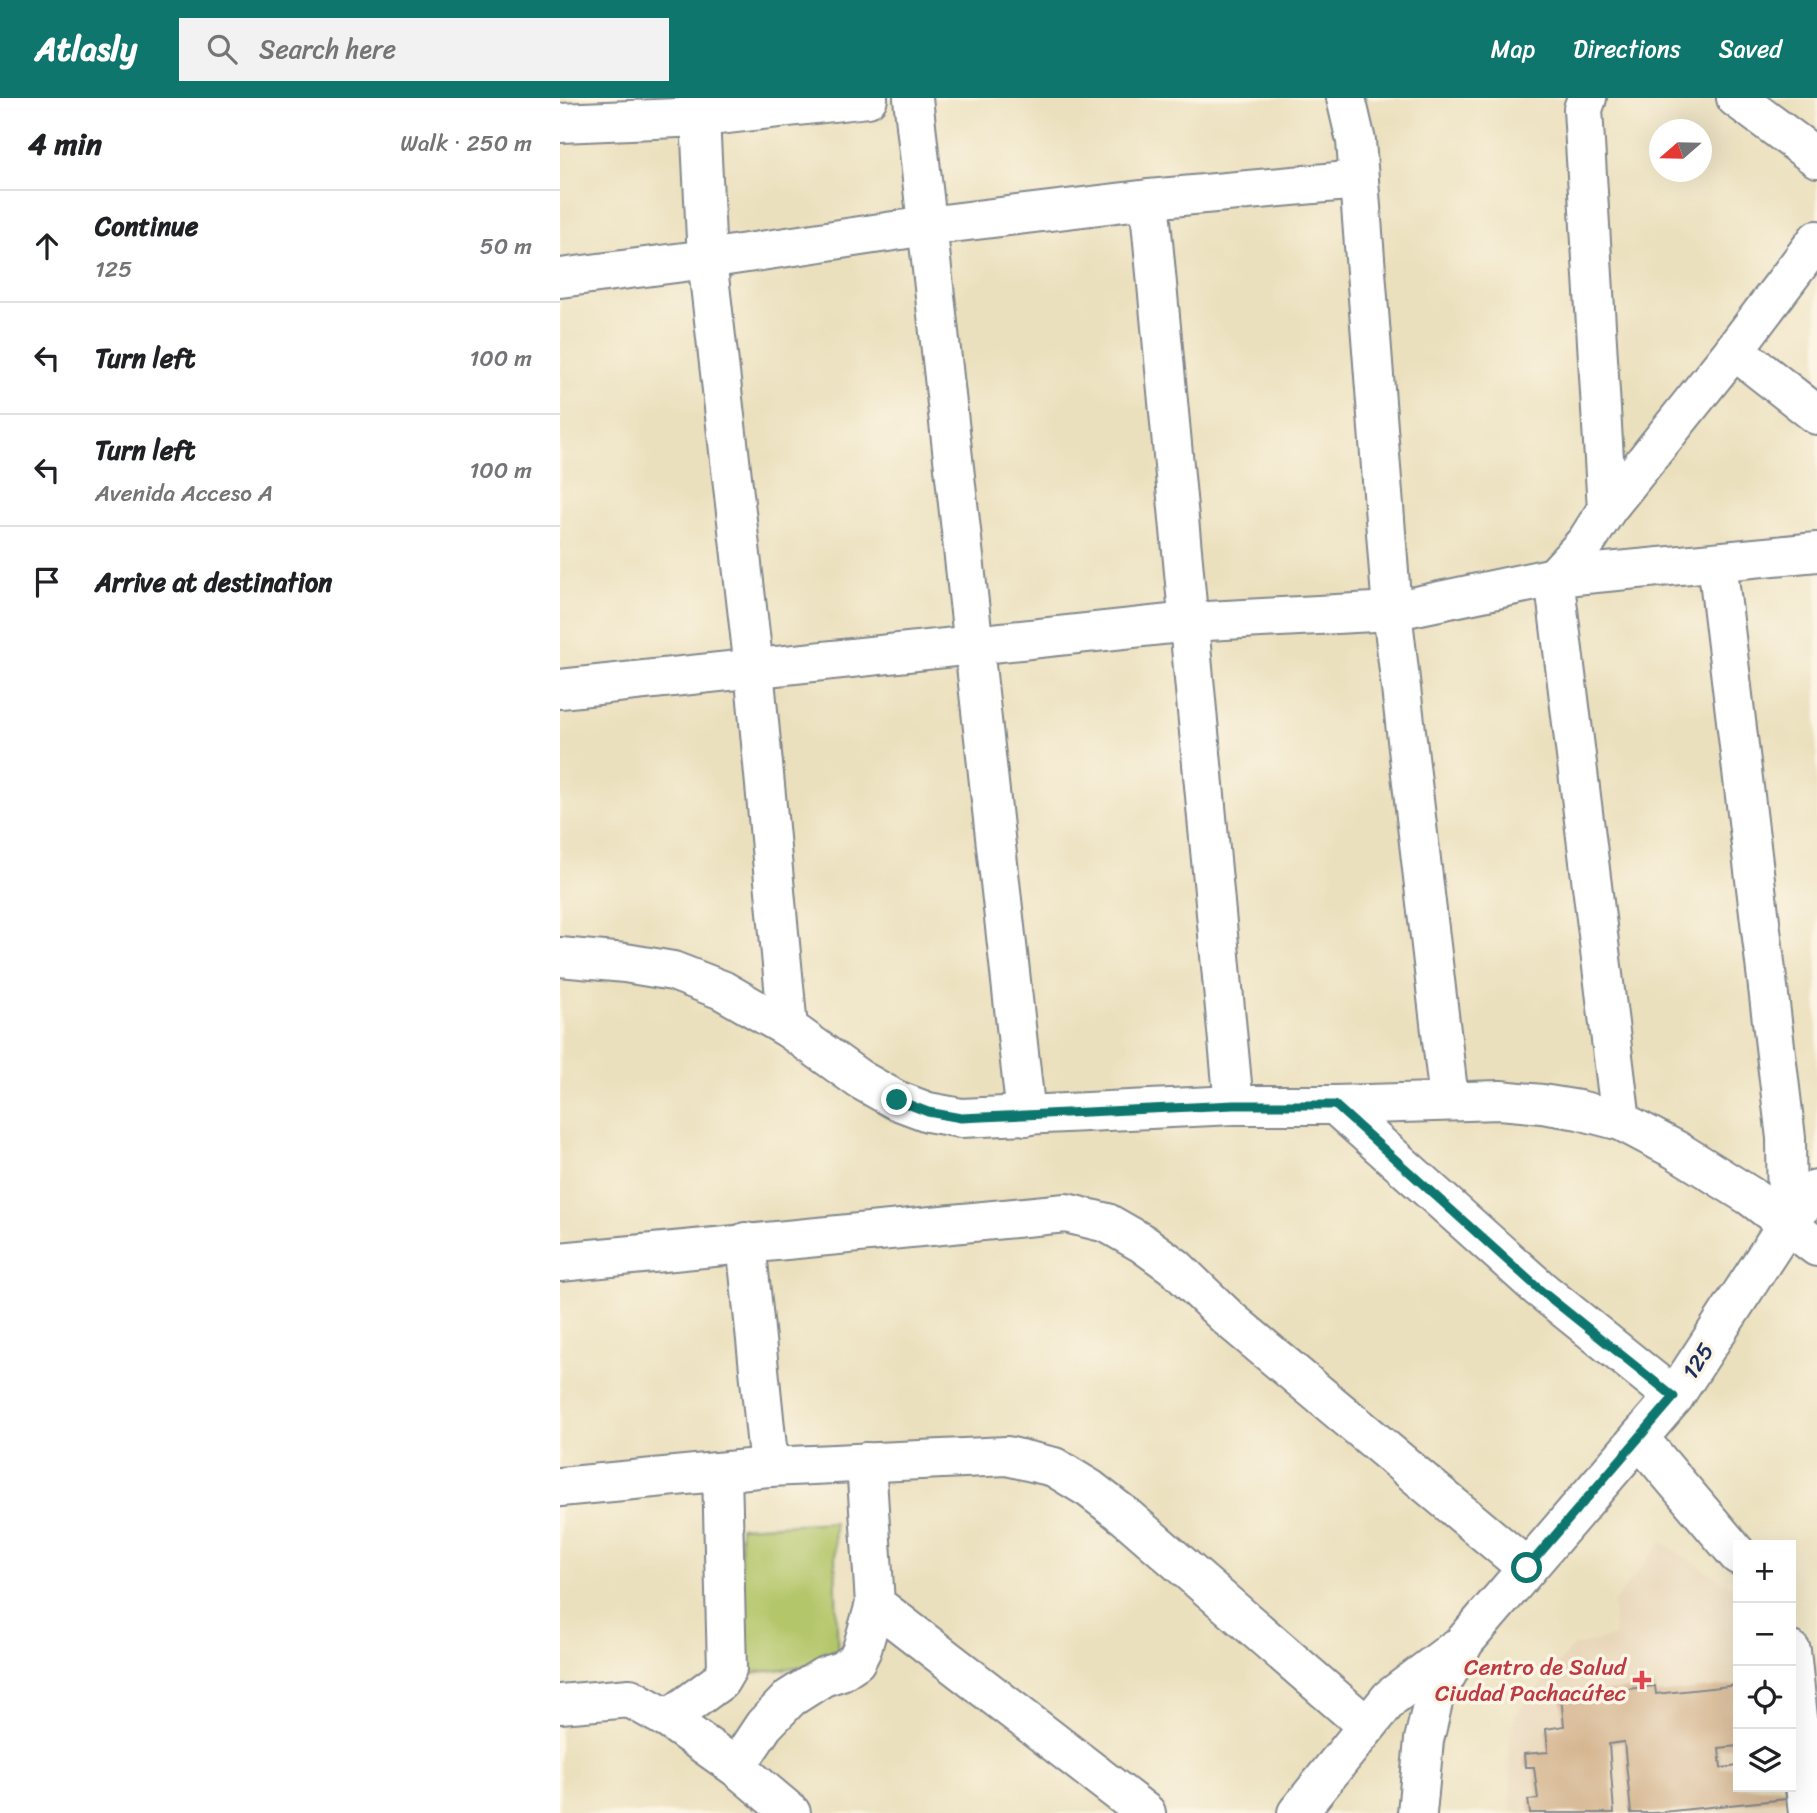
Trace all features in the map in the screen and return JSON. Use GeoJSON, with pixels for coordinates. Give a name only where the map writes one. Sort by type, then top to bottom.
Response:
{"type":"FeatureCollection","features":[{"type":"Feature","properties":{"kind":"street"},"geometry":{"type":"LineString","coordinates":[[560,123],[700,107],[867,98]]}},
{"type":"Feature","properties":{"kind":"street"},"geometry":{"type":"LineString","coordinates":[[913,98],[1027,1116]]}},
{"type":"Feature","properties":{"kind":"street"},"geometry":{"type":"LineString","coordinates":[[1346,98],[1356,141],[1392,611],[1449,1100]]}},
{"type":"Feature","properties":{"kind":"street"},"geometry":{"type":"LineString","coordinates":[[1587,98],[1583,109],[1607,509]]}},
{"type":"Feature","properties":{"kind":"street"},"geometry":{"type":"LineString","coordinates":[[1736,98],[1817,158]]}},
{"type":"Feature","properties":{"kind":"street"},"geometry":{"type":"LineString","coordinates":[[700,107],[707,259],[754,669],[788,1028]]}},
{"type":"Feature","properties":{"kind":"street"},"geometry":{"type":"LineString","coordinates":[[560,278],[927,226],[1150,199],[1359,180]]}},
{"type":"Feature","properties":{"kind":"street"},"geometry":{"type":"LineString","coordinates":[[1150,199],[1234,1105]]}},
{"type":"Feature","properties":{"kind":"street"},"geometry":{"type":"LineString","coordinates":[[1621,1121],[1554,577],[1586,542],[1607,509],[1734,350],[1817,240]]}},
{"type":"Feature","properties":{"kind":"street"},"geometry":{"type":"LineString","coordinates":[[1734,350],[1817,415]]}},
{"type":"Feature","properties":{"kind":"street"},"geometry":{"type":"LineString","coordinates":[[560,689],[1189,622],[1392,611],[1554,577],[1817,552]]}},
{"type":"Feature","properties":{"kind":"street"},"geometry":{"type":"LineString","coordinates":[[1717,562],[1786,1138],[1787,1224]]}},
{"type":"Feature","properties":{"kind":"street"},"geometry":{"type":"LineString","coordinates":[[560,957],[673,971],[722,990],[788,1028],[859,1079],[897,1100],[928,1112],[961,1118],[1234,1105],[1335,1105],[1449,1100],[1500,1100],[1579,1110],[1621,1121],[1711,1171],[1817,1247]]}},
{"type":"Feature","properties":{"kind":"street"},"geometry":{"type":"LineString","coordinates":[[1335,1105],[1539,1289],[1674,1397]]}},
{"type":"Feature","properties":{"kind":"street","name":"125"},"geometry":{"type":"LineString","coordinates":[[1417,1813],[1424,1740],[1434,1698],[1465,1642],[1674,1397],[1787,1224],[1817,1189]]}},
{"type":"Feature","properties":{"kind":"street"},"geometry":{"type":"LineString","coordinates":[[560,1262],[1066,1213],[1107,1223],[1142,1242],[1175,1266],[1228,1318],[1527,1568]]}},
{"type":"Feature","properties":{"kind":"street"},"geometry":{"type":"LineString","coordinates":[[746,1242],[769,1467]]}},
{"type":"Feature","properties":{"kind":"street"},"geometry":{"type":"LineString","coordinates":[[1639,1438],[1733,1549]]}},
{"type":"Feature","properties":{"kind":"street"},"geometry":{"type":"LineString","coordinates":[[560,1488],[769,1467],[1007,1456],[1054,1467],[1090,1489],[1125,1516],[1367,1727]]}},
{"type":"Feature","properties":{"kind":"street"},"geometry":{"type":"LineString","coordinates":[[736,1767],[764,1725],[790,1698],[823,1677],[841,1671],[856,1661],[862,1649],[875,1604],[866,1462]]}},
{"type":"Feature","properties":{"kind":"street"},"geometry":{"type":"LineString","coordinates":[[668,1719],[720,1681],[727,1669],[722,1472]]}},
{"type":"Feature","properties":{"kind":"street"},"geometry":{"type":"LineString","coordinates":[[875,1604],[1146,1813]]}},
{"type":"Feature","properties":{"kind":"street"},"geometry":{"type":"LineString","coordinates":[[1297,1813],[1390,1698],[1465,1642]]}},
{"type":"Feature","properties":{"kind":"street"},"geometry":{"type":"LineString","coordinates":[[1793,1666],[1808,1813]]}},
{"type":"Feature","properties":{"kind":"street"},"geometry":{"type":"LineString","coordinates":[[560,1704],[630,1698],[668,1719],[736,1767],[791,1813]]}},
{"type":"Feature","properties":{"kind":"shaded area","name":"Centro de Salud Ciudad Pachacútec"},"geometry":{"type":"Polygon","coordinates":[[[1662,1542],[1733,1588],[1733,1792],[1785,1792],[1782,1810],[1757,1813],[1511,1813],[1509,1741],[1516,1714],[1573,1646],[1614,1637],[1613,1603],[1662,1542]]]}},
{"type":"Feature","properties":{"kind":"green space"},"geometry":{"type":"Polygon","coordinates":[[[834,1522],[838,1662],[743,1674],[740,1527],[834,1522]]]}},
{"type":"Feature","properties":{"kind":"building"},"geometry":{"type":"Polygon","coordinates":[[[1655,1686],[1656,1694],[1733,1686],[1733,1747],[1719,1748],[1721,1768],[1733,1767],[1733,1792],[1785,1792],[1786,1799],[1631,1813],[1624,1742],[1609,1744],[1614,1813],[1530,1813],[1528,1800],[1538,1799],[1534,1767],[1525,1767],[1524,1754],[1548,1752],[1546,1729],[1564,1726],[1561,1696],[1655,1686]]]}},
{"type":"Feature","properties":{"kind":"place","name":"Centro de Salud Ciudad Pachacútec"},"geometry":{"type":"Point","coordinates":[1642,1680]}},
{"type":"Feature","properties":{"kind":"route"},"geometry":{"type":"LineString","coordinates":[[897,1100],[928,1112],[961,1118],[1234,1105],[1335,1105],[1539,1289],[1674,1397],[1527,1568]]}}]}
